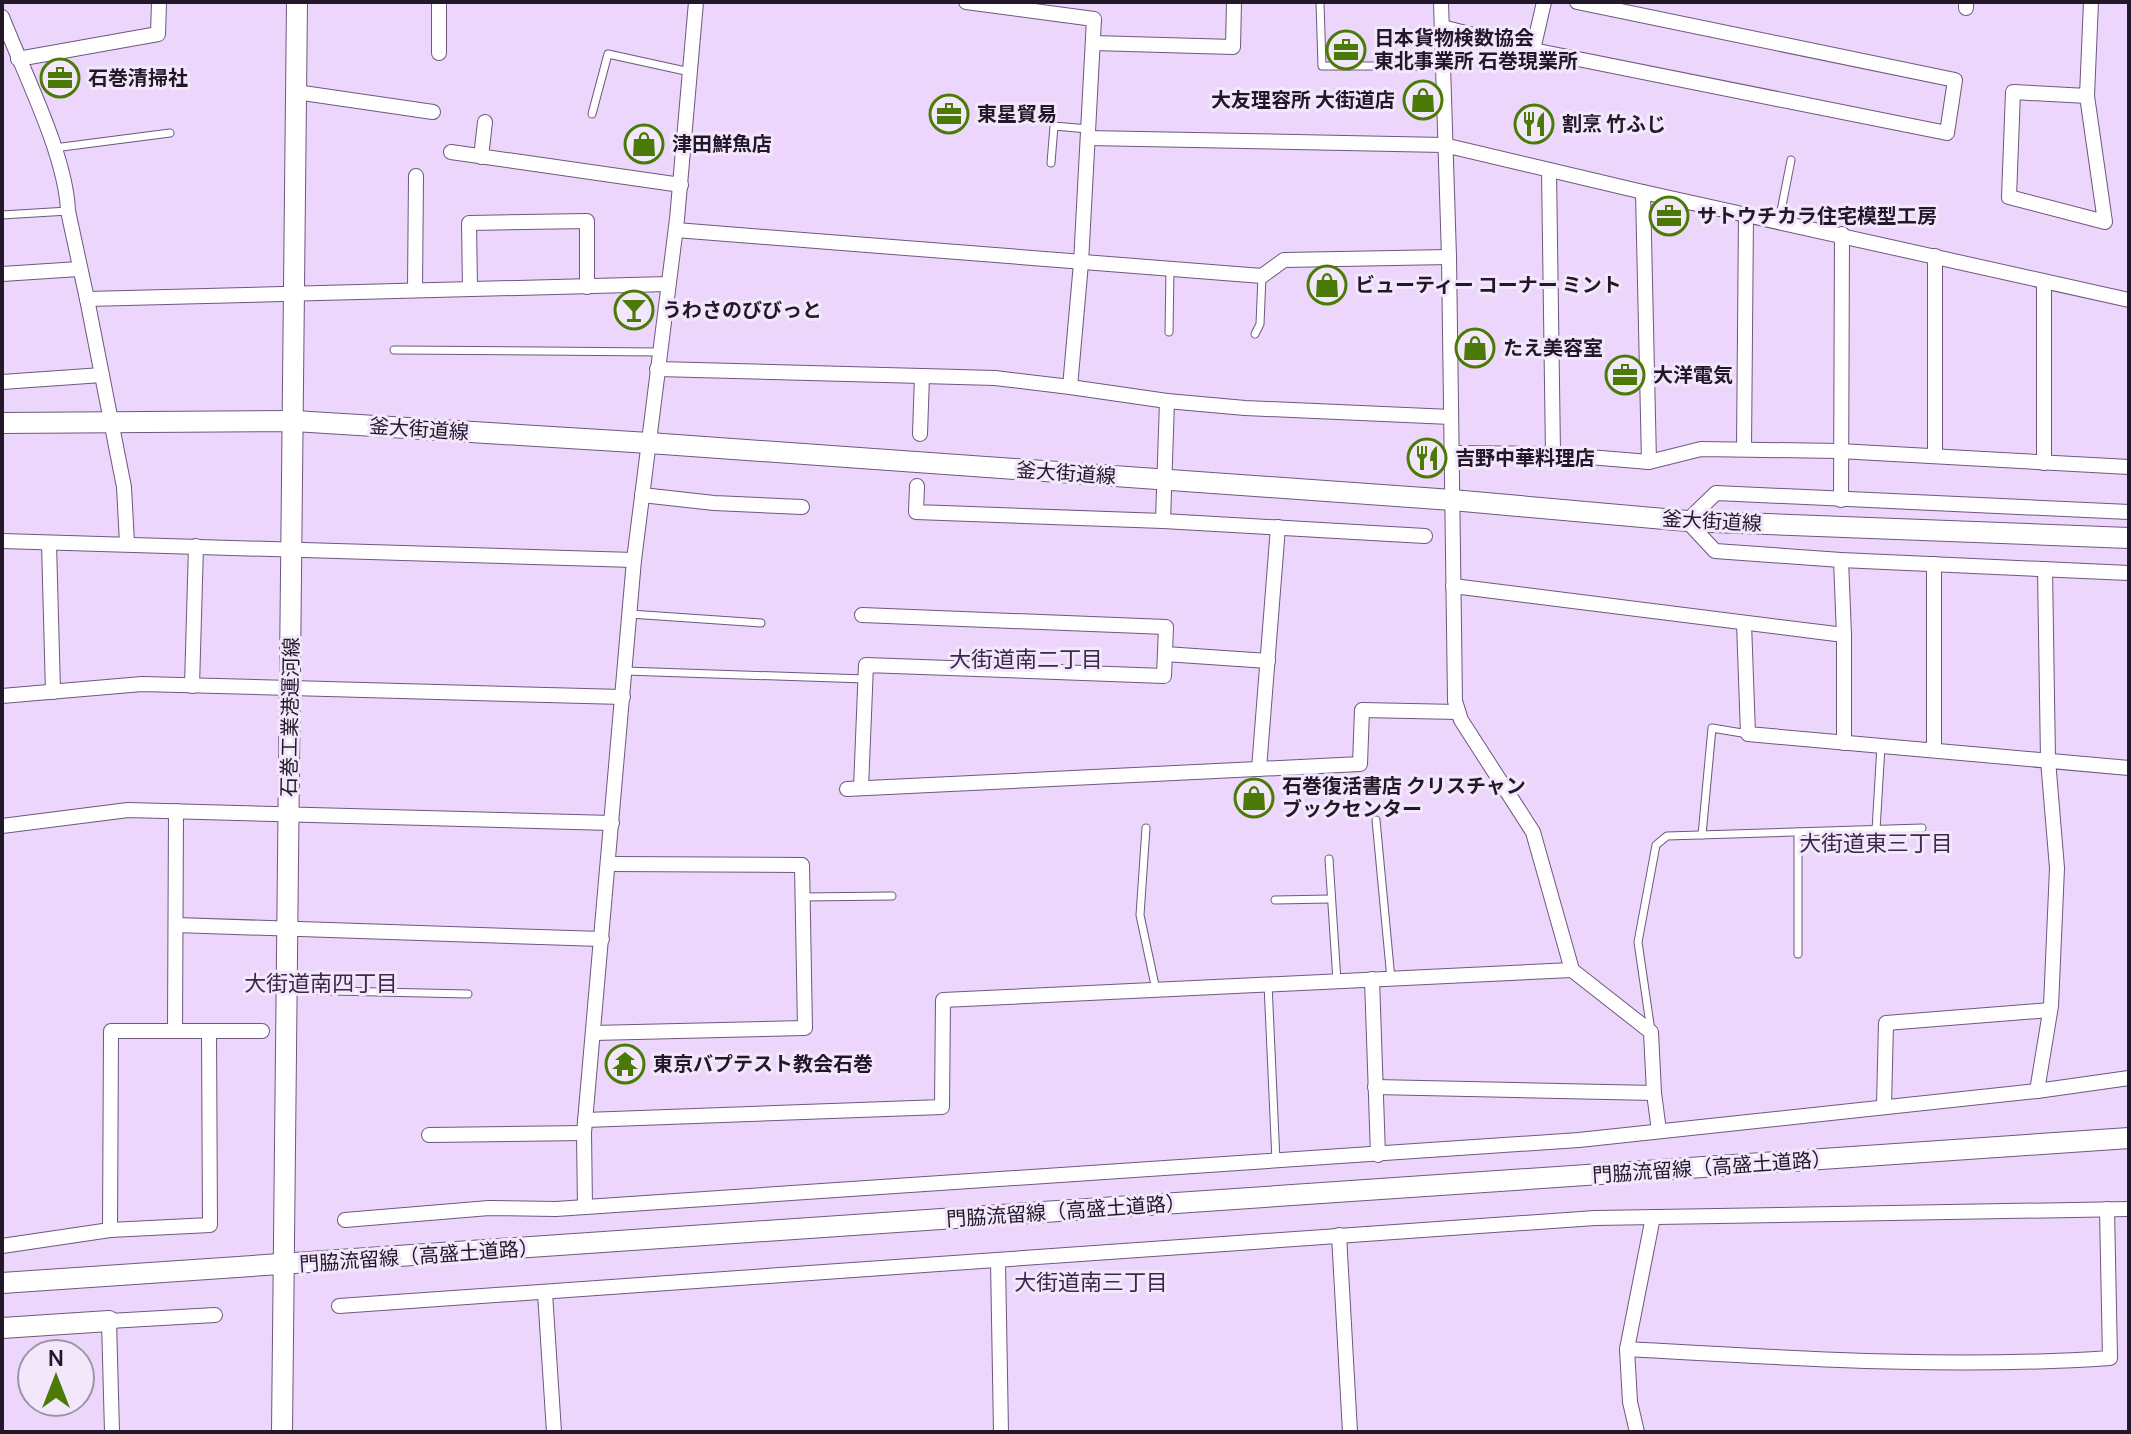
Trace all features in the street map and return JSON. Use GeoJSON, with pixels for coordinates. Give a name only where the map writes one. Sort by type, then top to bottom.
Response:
{"type":"FeatureCollection","features":[{"type":"Feature","properties":{"kind":"street"},"geometry":{"type":"LineString","coordinates":[[18,59],[158,34],[159,2]]}},
{"type":"Feature","properties":{"kind":"street","name":"石巻工業港運河線"},"geometry":{"type":"LineString","coordinates":[[282,1432],[297,2]]}},
{"type":"Feature","properties":{"kind":"street"},"geometry":{"type":"LineString","coordinates":[[439,2],[439,53]]}},
{"type":"Feature","properties":{"kind":"street"},"geometry":{"type":"LineString","coordinates":[[585,1207],[585,1126],[634,560],[681,185],[696,2]]}},
{"type":"Feature","properties":{"kind":"street"},"geometry":{"type":"LineString","coordinates":[[970,2],[1094,19]]}},
{"type":"Feature","properties":{"kind":"street"},"geometry":{"type":"LineString","coordinates":[[1070,387],[1081,263],[1096,2]]}},
{"type":"Feature","properties":{"kind":"street"},"geometry":{"type":"LineString","coordinates":[[1093,43],[1233,47],[1234,2]]}},
{"type":"Feature","properties":{"kind":"street"},"geometry":{"type":"LineString","coordinates":[[1441,2],[1449,257],[1455,701],[1461,720],[1533,832],[1572,970],[1651,1032],[1659,1131]]}},
{"type":"Feature","properties":{"kind":"street"},"geometry":{"type":"LineString","coordinates":[[1533,50],[1544,2]]}},
{"type":"Feature","properties":{"kind":"street"},"geometry":{"type":"LineString","coordinates":[[1442,27],[1533,50],[1947,133],[1955,80],[1577,2]]}},
{"type":"Feature","properties":{"kind":"street"},"geometry":{"type":"LineString","coordinates":[[2087,96],[2013,92],[2009,197],[2105,222],[2087,96],[2091,2]]}},
{"type":"Feature","properties":{"kind":"street"},"geometry":{"type":"LineString","coordinates":[[2,17],[54,148],[67,198],[124,487],[127,543]]}},
{"type":"Feature","properties":{"kind":"street"},"geometry":{"type":"LineString","coordinates":[[296,92],[433,112]]}},
{"type":"Feature","properties":{"kind":"street"},"geometry":{"type":"LineString","coordinates":[[481,157],[485,122]]}},
{"type":"Feature","properties":{"kind":"street"},"geometry":{"type":"LineString","coordinates":[[1088,133],[1444,145],[2129,300]]}},
{"type":"Feature","properties":{"kind":"street"},"geometry":{"type":"LineString","coordinates":[[451,152],[681,185]]}},
{"type":"Feature","properties":{"kind":"street"},"geometry":{"type":"LineString","coordinates":[[1549,170],[1553,454]]}},
{"type":"Feature","properties":{"kind":"street"},"geometry":{"type":"LineString","coordinates":[[415,289],[416,176]]}},
{"type":"Feature","properties":{"kind":"street"},"geometry":{"type":"LineString","coordinates":[[1643,192],[1649,462]]}},
{"type":"Feature","properties":{"kind":"street"},"geometry":{"type":"LineString","coordinates":[[1744,449],[1746,215]]}},
{"type":"Feature","properties":{"kind":"street"},"geometry":{"type":"LineString","coordinates":[[470,288],[469,223],[587,221],[587,287]]}},
{"type":"Feature","properties":{"kind":"street"},"geometry":{"type":"LineString","coordinates":[[676,230],[1262,276],[1284,260],[1449,257]]}},
{"type":"Feature","properties":{"kind":"street"},"geometry":{"type":"LineString","coordinates":[[1841,500],[1842,234]]}},
{"type":"Feature","properties":{"kind":"street"},"geometry":{"type":"LineString","coordinates":[[1935,256],[1935,456]]}},
{"type":"Feature","properties":{"kind":"street"},"geometry":{"type":"LineString","coordinates":[[2,274],[79,269]]}},
{"type":"Feature","properties":{"kind":"street"},"geometry":{"type":"LineString","coordinates":[[2044,282],[2044,463]]}},
{"type":"Feature","properties":{"kind":"street"},"geometry":{"type":"LineString","coordinates":[[87,299],[668,284]]}},
{"type":"Feature","properties":{"kind":"street"},"geometry":{"type":"LineString","coordinates":[[657,369],[995,378],[1245,408],[1451,417]]}},
{"type":"Feature","properties":{"kind":"street"},"geometry":{"type":"LineString","coordinates":[[2,382],[102,375]]}},
{"type":"Feature","properties":{"kind":"street"},"geometry":{"type":"LineString","coordinates":[[920,434],[922,376]]}},
{"type":"Feature","properties":{"kind":"street"},"geometry":{"type":"LineString","coordinates":[[1163,521],[1167,401]]}},
{"type":"Feature","properties":{"kind":"street","name":"釜大街道線"},"geometry":{"type":"LineString","coordinates":[[2,423],[294,421],[1452,500],[1687,521],[2129,538]]}},
{"type":"Feature","properties":{"kind":"street"},"geometry":{"type":"LineString","coordinates":[[1452,453],[1553,454],[1649,462],[1701,449],[1744,449],[1839,451],[2129,467]]}},
{"type":"Feature","properties":{"kind":"street"},"geometry":{"type":"LineString","coordinates":[[917,486],[916,512],[1163,521],[1425,536]]}},
{"type":"Feature","properties":{"kind":"street"},"geometry":{"type":"LineString","coordinates":[[2129,512],[1716,493],[1687,521],[1715,551],[2129,573]]}},
{"type":"Feature","properties":{"kind":"street"},"geometry":{"type":"LineString","coordinates":[[642,495],[727,504],[802,507]]}},
{"type":"Feature","properties":{"kind":"street"},"geometry":{"type":"LineString","coordinates":[[1259,769],[1278,527]]}},
{"type":"Feature","properties":{"kind":"street"},"geometry":{"type":"LineString","coordinates":[[2,541],[634,560]]}},
{"type":"Feature","properties":{"kind":"street"},"geometry":{"type":"LineString","coordinates":[[49,543],[53,692]]}},
{"type":"Feature","properties":{"kind":"street"},"geometry":{"type":"LineString","coordinates":[[192,686],[196,546]]}},
{"type":"Feature","properties":{"kind":"street"},"geometry":{"type":"LineString","coordinates":[[1841,560],[1844,743]]}},
{"type":"Feature","properties":{"kind":"street"},"geometry":{"type":"LineString","coordinates":[[1934,564],[1934,750]]}},
{"type":"Feature","properties":{"kind":"street"},"geometry":{"type":"LineString","coordinates":[[2037,1091],[2050,1010],[2057,868],[2048,760],[2045,569]]}},
{"type":"Feature","properties":{"kind":"street"},"geometry":{"type":"LineString","coordinates":[[1453,586],[1844,635]]}},
{"type":"Feature","properties":{"kind":"street"},"geometry":{"type":"LineString","coordinates":[[862,615],[1166,627],[1164,676],[866,665],[854,788],[1360,764],[1362,710],[1458,712]]}},
{"type":"Feature","properties":{"kind":"street"},"geometry":{"type":"LineString","coordinates":[[1744,623],[1748,734],[2129,768]]}},
{"type":"Feature","properties":{"kind":"street"},"geometry":{"type":"LineString","coordinates":[[1165,654],[1268,661]]}},
{"type":"Feature","properties":{"kind":"street"},"geometry":{"type":"LineString","coordinates":[[2,696],[142,684],[623,697]]}},
{"type":"Feature","properties":{"kind":"street"},"geometry":{"type":"LineString","coordinates":[[2,826],[128,810],[612,823]]}},
{"type":"Feature","properties":{"kind":"street"},"geometry":{"type":"LineString","coordinates":[[175,1031],[176,811]]}},
{"type":"Feature","properties":{"kind":"street"},"geometry":{"type":"LineString","coordinates":[[593,1033],[805,1028],[802,865],[609,864]]}},
{"type":"Feature","properties":{"kind":"street"},"geometry":{"type":"LineString","coordinates":[[176,925],[602,939]]}},
{"type":"Feature","properties":{"kind":"street"},"geometry":{"type":"LineString","coordinates":[[429,1135],[942,1107],[943,1000],[1572,970]]}},
{"type":"Feature","properties":{"kind":"street"},"geometry":{"type":"LineString","coordinates":[[1372,979],[1378,1155]]}},
{"type":"Feature","properties":{"kind":"street"},"geometry":{"type":"LineString","coordinates":[[1884,1106],[1886,1023],[2050,1010]]}},
{"type":"Feature","properties":{"kind":"street"},"geometry":{"type":"LineString","coordinates":[[110,1230],[111,1031],[262,1031]]}},
{"type":"Feature","properties":{"kind":"street"},"geometry":{"type":"LineString","coordinates":[[2,1246],[110,1230],[210,1225],[209,1031]]}},
{"type":"Feature","properties":{"kind":"street"},"geometry":{"type":"LineString","coordinates":[[345,1220],[489,1208],[556,1209],[1378,1155],[1659,1131],[2037,1091],[2129,1078]]}},
{"type":"Feature","properties":{"kind":"street"},"geometry":{"type":"LineString","coordinates":[[1375,1087],[1654,1093]]}},
{"type":"Feature","properties":{"kind":"street","name":"門脇流留線（高盛土道路）"},"geometry":{"type":"LineString","coordinates":[[2,1283],[2129,1138]]}},
{"type":"Feature","properties":{"kind":"street"},"geometry":{"type":"LineString","coordinates":[[1627,1349],[1865,1363],[2110,1358],[2107,1209]]}},
{"type":"Feature","properties":{"kind":"street"},"geometry":{"type":"LineString","coordinates":[[339,1306],[1595,1218],[2129,1209]]}},
{"type":"Feature","properties":{"kind":"street"},"geometry":{"type":"LineString","coordinates":[[1637,1432],[1630,1402],[1627,1349],[1653,1217]]}},
{"type":"Feature","properties":{"kind":"street"},"geometry":{"type":"LineString","coordinates":[[1339,1235],[1350,1432]]}},
{"type":"Feature","properties":{"kind":"street"},"geometry":{"type":"LineString","coordinates":[[998,1261],[1001,1432]]}},
{"type":"Feature","properties":{"kind":"street"},"geometry":{"type":"LineString","coordinates":[[545,1293],[554,1432]]}},
{"type":"Feature","properties":{"kind":"street"},"geometry":{"type":"LineString","coordinates":[[2,1328],[215,1315]]}},
{"type":"Feature","properties":{"kind":"street"},"geometry":{"type":"LineString","coordinates":[[109,1321],[112,1432]]}},
{"type":"Feature","properties":{"kind":"lane"},"geometry":{"type":"LineString","coordinates":[[1320,2],[1322,66],[1443,66]]}},
{"type":"Feature","properties":{"kind":"lane"},"geometry":{"type":"LineString","coordinates":[[592,114],[608,54],[691,72]]}},
{"type":"Feature","properties":{"kind":"lane"},"geometry":{"type":"LineString","coordinates":[[1051,163],[1054,126],[1088,133]]}},
{"type":"Feature","properties":{"kind":"lane"},"geometry":{"type":"LineString","coordinates":[[54,148],[170,133]]}},
{"type":"Feature","properties":{"kind":"lane"},"geometry":{"type":"LineString","coordinates":[[1779,221],[1791,160]]}},
{"type":"Feature","properties":{"kind":"lane"},"geometry":{"type":"LineString","coordinates":[[2,215],[68,211]]}},
{"type":"Feature","properties":{"kind":"lane"},"geometry":{"type":"LineString","coordinates":[[1169,332],[1170,270]]}},
{"type":"Feature","properties":{"kind":"lane"},"geometry":{"type":"LineString","coordinates":[[1255,334],[1260,324],[1262,276]]}},
{"type":"Feature","properties":{"kind":"lane"},"geometry":{"type":"LineString","coordinates":[[394,350],[660,352]]}},
{"type":"Feature","properties":{"kind":"lane"},"geometry":{"type":"LineString","coordinates":[[630,614],[761,623]]}},
{"type":"Feature","properties":{"kind":"lane"},"geometry":{"type":"LineString","coordinates":[[625,671],[865,679]]}},
{"type":"Feature","properties":{"kind":"lane"},"geometry":{"type":"LineString","coordinates":[[1702,835],[1712,728],[1748,734]]}},
{"type":"Feature","properties":{"kind":"lane"},"geometry":{"type":"LineString","coordinates":[[1876,830],[1881,746]]}},
{"type":"Feature","properties":{"kind":"lane"},"geometry":{"type":"LineString","coordinates":[[1376,820],[1391,979]]}},
{"type":"Feature","properties":{"kind":"lane"},"geometry":{"type":"LineString","coordinates":[[1146,828],[1140,915],[1156,990]]}},
{"type":"Feature","properties":{"kind":"lane"},"geometry":{"type":"LineString","coordinates":[[1651,1032],[1638,942],[1656,845],[1667,836],[1922,828]]}},
{"type":"Feature","properties":{"kind":"lane"},"geometry":{"type":"LineString","coordinates":[[1798,832],[1798,954]]}},
{"type":"Feature","properties":{"kind":"lane"},"geometry":{"type":"LineString","coordinates":[[1329,859],[1337,981]]}},
{"type":"Feature","properties":{"kind":"lane"},"geometry":{"type":"LineString","coordinates":[[802,897],[892,896]]}},
{"type":"Feature","properties":{"kind":"lane"},"geometry":{"type":"LineString","coordinates":[[1275,900],[1331,899]]}},
{"type":"Feature","properties":{"kind":"lane"},"geometry":{"type":"LineString","coordinates":[[1268,984],[1276,1161]]}},
{"type":"Feature","properties":{"kind":"lane"},"geometry":{"type":"LineString","coordinates":[[286,989],[468,994]]}},
{"type":"Feature","properties":{"kind":"place","name":"日本貨物検数協会 東北事業所 石巻現業所"},"geometry":{"type":"Point","coordinates":[1346,50]}},
{"type":"Feature","properties":{"kind":"place","name":"石巻清掃社"},"geometry":{"type":"Point","coordinates":[60,78]}},
{"type":"Feature","properties":{"kind":"place","name":"大友理容所 大街道店"},"geometry":{"type":"Point","coordinates":[1423,100]}},
{"type":"Feature","properties":{"kind":"place","name":"東星貿易"},"geometry":{"type":"Point","coordinates":[949,114]}},
{"type":"Feature","properties":{"kind":"place","name":"割烹 竹ふじ"},"geometry":{"type":"Point","coordinates":[1534,124]}},
{"type":"Feature","properties":{"kind":"place","name":"津田鮮魚店"},"geometry":{"type":"Point","coordinates":[644,144]}},
{"type":"Feature","properties":{"kind":"place","name":"サトウチカラ住宅模型工房"},"geometry":{"type":"Point","coordinates":[1669,216]}},
{"type":"Feature","properties":{"kind":"place","name":"ビューティー コーナー ミント"},"geometry":{"type":"Point","coordinates":[1327,285]}},
{"type":"Feature","properties":{"kind":"place","name":"うわさのびびっと"},"geometry":{"type":"Point","coordinates":[634,310]}},
{"type":"Feature","properties":{"kind":"place","name":"たえ美容室"},"geometry":{"type":"Point","coordinates":[1475,348]}},
{"type":"Feature","properties":{"kind":"place","name":"大洋電気"},"geometry":{"type":"Point","coordinates":[1625,375]}},
{"type":"Feature","properties":{"kind":"place","name":"吉野中華料理店"},"geometry":{"type":"Point","coordinates":[1427,458]}},
{"type":"Feature","properties":{"kind":"place","name":"石巻復活書店 クリスチャン ブックセンター"},"geometry":{"type":"Point","coordinates":[1254,798]}},
{"type":"Feature","properties":{"kind":"place","name":"東京バプテスト教会石巻"},"geometry":{"type":"Point","coordinates":[625,1064]}},
{"type":"Feature","properties":{"kind":"district","name":"大街道南二丁目"},"geometry":{"type":"Point","coordinates":[1026,659]}},
{"type":"Feature","properties":{"kind":"district","name":"大街道東三丁目"},"geometry":{"type":"Point","coordinates":[1876,843]}},
{"type":"Feature","properties":{"kind":"district","name":"大街道南四丁目"},"geometry":{"type":"Point","coordinates":[321,983]}},
{"type":"Feature","properties":{"kind":"district","name":"大街道南三丁目"},"geometry":{"type":"Point","coordinates":[1091,1282]}}]}
